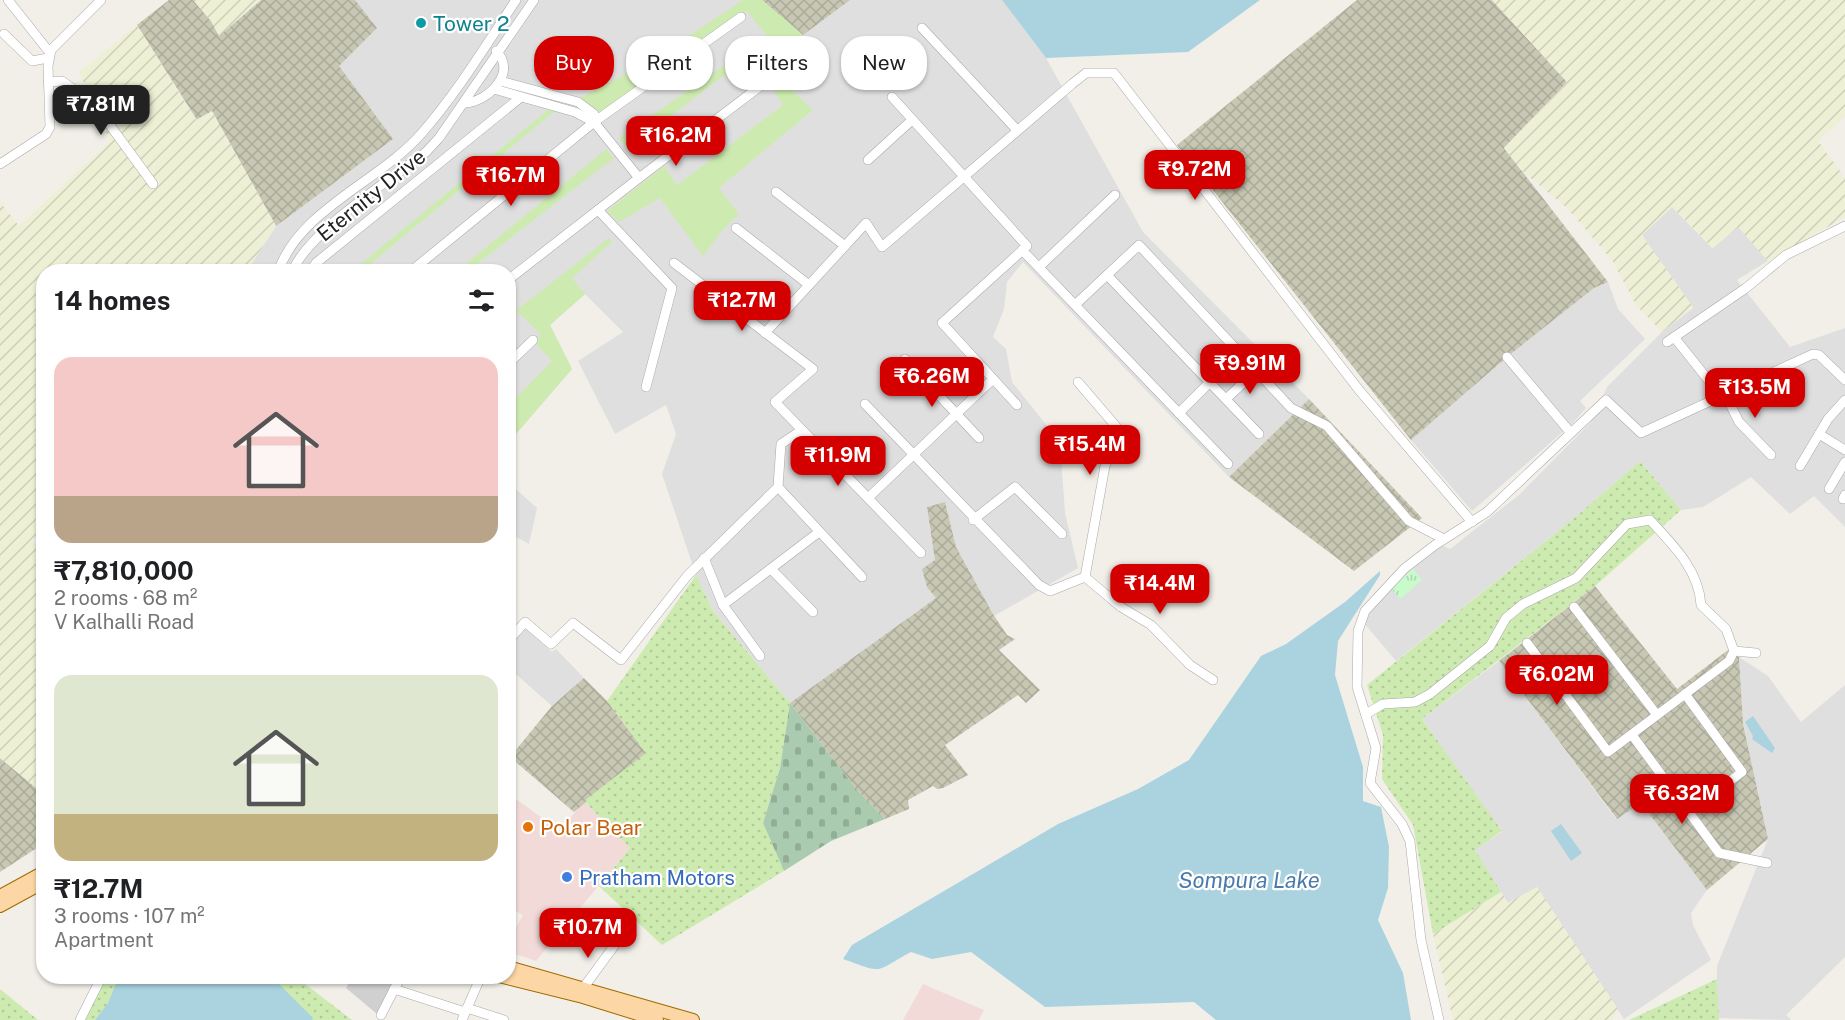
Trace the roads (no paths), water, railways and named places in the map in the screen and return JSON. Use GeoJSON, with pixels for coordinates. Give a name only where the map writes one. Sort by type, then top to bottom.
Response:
{"type":"FeatureCollection","features":[{"type":"Feature","properties":{"kind":"main road"},"geometry":{"type":"LineString","coordinates":[[0,896],[36,876]]}},
{"type":"Feature","properties":{"kind":"main road"},"geometry":{"type":"LineString","coordinates":[[0,906],[36,886]]}},
{"type":"Feature","properties":{"kind":"main road"},"geometry":{"type":"LineString","coordinates":[[516,969],[693,1020]]}},
{"type":"Feature","properties":{"kind":"main road"},"geometry":{"type":"LineString","coordinates":[[516,980],[583,997],[657,1020]]}},
{"type":"Feature","properties":{"kind":"street"},"geometry":{"type":"LineString","coordinates":[[9,0],[49,55]]}},
{"type":"Feature","properties":{"kind":"street"},"geometry":{"type":"LineString","coordinates":[[0,164],[46,134],[51,127],[49,55],[61,37],[101,0]]}},
{"type":"Feature","properties":{"kind":"street","name":"Eternity Drive"},"geometry":{"type":"LineString","coordinates":[[281,264],[302,231],[420,135],[516,0]]}},
{"type":"Feature","properties":{"kind":"street","name":"Eternity Drive"},"geometry":{"type":"LineString","coordinates":[[296,264],[316,237],[426,152],[465,103],[534,0]]}},
{"type":"Feature","properties":{"kind":"street"},"geometry":{"type":"LineString","coordinates":[[420,264],[594,122],[741,16]]}},
{"type":"Feature","properties":{"kind":"street"},"geometry":{"type":"LineString","coordinates":[[922,28],[1017,130]]}},
{"type":"Feature","properties":{"kind":"street"},"geometry":{"type":"LineString","coordinates":[[4,34],[30,59],[49,55]]}},
{"type":"Feature","properties":{"kind":"street"},"geometry":{"type":"LineString","coordinates":[[465,103],[484,99],[497,85],[502,64],[499,53],[486,45]]}},
{"type":"Feature","properties":{"kind":"street"},"geometry":{"type":"LineString","coordinates":[[765,333],[866,223],[882,247],[1086,73],[1114,73],[1359,390],[1472,522]]}},
{"type":"Feature","properties":{"kind":"street"},"geometry":{"type":"LineString","coordinates":[[48,82],[62,81],[96,106],[153,184]]}},
{"type":"Feature","properties":{"kind":"street"},"geometry":{"type":"LineString","coordinates":[[497,85],[578,102],[594,114],[594,122]]}},
{"type":"Feature","properties":{"kind":"street"},"geometry":{"type":"LineString","coordinates":[[497,85],[521,97],[570,110],[594,122],[639,178]]}},
{"type":"Feature","properties":{"kind":"street"},"geometry":{"type":"LineString","coordinates":[[516,274],[755,90]]}},
{"type":"Feature","properties":{"kind":"street"},"geometry":{"type":"LineString","coordinates":[[315,264],[521,97]]}},
{"type":"Feature","properties":{"kind":"street"},"geometry":{"type":"LineString","coordinates":[[892,97],[1026,246],[942,323],[1017,405]]}},
{"type":"Feature","properties":{"kind":"street"},"geometry":{"type":"LineString","coordinates":[[868,160],[912,120]]}},
{"type":"Feature","properties":{"kind":"street"},"geometry":{"type":"LineString","coordinates":[[776,192],[845,246]]}},
{"type":"Feature","properties":{"kind":"street"},"geometry":{"type":"LineString","coordinates":[[1039,267],[1115,195]]}},
{"type":"Feature","properties":{"kind":"street"},"geometry":{"type":"LineString","coordinates":[[598,210],[672,288],[646,387]]}},
{"type":"Feature","properties":{"kind":"street"},"geometry":{"type":"LineString","coordinates":[[1771,455],[1739,422],[1723,395],[1671,340],[1746,288],[1786,255],[1845,226]]}},
{"type":"Feature","properties":{"kind":"street"},"geometry":{"type":"LineString","coordinates":[[736,228],[809,285]]}},
{"type":"Feature","properties":{"kind":"street"},"geometry":{"type":"LineString","coordinates":[[1075,305],[1139,245],[1291,408],[1327,426],[1409,521],[1444,539]]}},
{"type":"Feature","properties":{"kind":"street"},"geometry":{"type":"LineString","coordinates":[[1022,250],[1228,464]]}},
{"type":"Feature","properties":{"kind":"street"},"geometry":{"type":"LineString","coordinates":[[674,263],[813,369],[775,402],[921,553]]}},
{"type":"Feature","properties":{"kind":"street"},"geometry":{"type":"LineString","coordinates":[[1107,275],[1259,434]]}},
{"type":"Feature","properties":{"kind":"street"},"geometry":{"type":"LineString","coordinates":[[516,356],[533,340]]}},
{"type":"Feature","properties":{"kind":"street"},"geometry":{"type":"LineString","coordinates":[[1439,1020],[1421,940],[1410,841],[1402,824],[1370,783],[1376,748],[1357,687],[1358,631],[1365,611],[1405,568],[1444,539],[1487,512],[1606,400],[1641,433],[1813,354],[1819,355],[1845,380]]}},
{"type":"Feature","properties":{"kind":"street"},"geometry":{"type":"LineString","coordinates":[[1507,357],[1570,432]]}},
{"type":"Feature","properties":{"kind":"street"},"geometry":{"type":"LineString","coordinates":[[905,359],[979,438]]}},
{"type":"Feature","properties":{"kind":"street"},"geometry":{"type":"LineString","coordinates":[[1226,399],[1256,371]]}},
{"type":"Feature","properties":{"kind":"street"},"geometry":{"type":"LineString","coordinates":[[868,498],[993,379]]}},
{"type":"Feature","properties":{"kind":"street"},"geometry":{"type":"LineString","coordinates":[[1078,382],[1120,431],[1105,466],[1085,577]]}},
{"type":"Feature","properties":{"kind":"street"},"geometry":{"type":"LineString","coordinates":[[1179,412],[1210,382]]}},
{"type":"Feature","properties":{"kind":"street"},"geometry":{"type":"LineString","coordinates":[[1800,466],[1819,434],[1845,400]]}},
{"type":"Feature","properties":{"kind":"street"},"geometry":{"type":"LineString","coordinates":[[865,404],[973,520],[1039,585],[1050,591],[1085,577]]}},
{"type":"Feature","properties":{"kind":"street"},"geometry":{"type":"LineString","coordinates":[[516,632],[525,622],[551,644],[573,624],[621,660],[687,576],[778,488],[782,444],[802,430]]}},
{"type":"Feature","properties":{"kind":"street"},"geometry":{"type":"LineString","coordinates":[[1819,434],[1845,450]]}},
{"type":"Feature","properties":{"kind":"street"},"geometry":{"type":"LineString","coordinates":[[1829,489],[1845,462]]}},
{"type":"Feature","properties":{"kind":"street"},"geometry":{"type":"LineString","coordinates":[[973,520],[1015,487],[1062,534]]}},
{"type":"Feature","properties":{"kind":"street"},"geometry":{"type":"LineString","coordinates":[[778,488],[862,577]]}},
{"type":"Feature","properties":{"kind":"street"},"geometry":{"type":"LineString","coordinates":[[1366,714],[1383,704],[1415,702],[1430,694],[1490,646],[1506,618],[1522,604],[1576,578],[1627,524],[1650,520],[1694,573],[1700,589],[1701,605],[1726,629],[1734,651],[1729,661],[1608,752],[1527,643]]}},
{"type":"Feature","properties":{"kind":"street"},"geometry":{"type":"LineString","coordinates":[[723,605],[819,532]]}},
{"type":"Feature","properties":{"kind":"street"},"geometry":{"type":"LineString","coordinates":[[704,558],[723,605],[760,656]]}},
{"type":"Feature","properties":{"kind":"street"},"geometry":{"type":"LineString","coordinates":[[771,569],[813,612]]}},
{"type":"Feature","properties":{"kind":"street"},"geometry":{"type":"LineString","coordinates":[[1085,577],[1121,607],[1151,625],[1190,665],[1213,680]]}},
{"type":"Feature","properties":{"kind":"street"},"geometry":{"type":"LineString","coordinates":[[1575,607],[1657,715]]}},
{"type":"Feature","properties":{"kind":"street"},"geometry":{"type":"LineString","coordinates":[[1734,651],[1756,653]]}},
{"type":"Feature","properties":{"kind":"street"},"geometry":{"type":"LineString","coordinates":[[1685,694],[1742,772],[1689,812]]}},
{"type":"Feature","properties":{"kind":"street"},"geometry":{"type":"LineString","coordinates":[[1632,735],[1719,853],[1767,863]]}},
{"type":"Feature","properties":{"kind":"street"},"geometry":{"type":"LineString","coordinates":[[584,987],[614,946]]}},
{"type":"Feature","properties":{"kind":"street"},"geometry":{"type":"LineString","coordinates":[[80,1020],[98,984]]}},
{"type":"Feature","properties":{"kind":"street"},"geometry":{"type":"LineString","coordinates":[[381,1015],[397,984]]}},
{"type":"Feature","properties":{"kind":"street"},"geometry":{"type":"LineString","coordinates":[[465,1013],[478,984]]}},
{"type":"Feature","properties":{"kind":"street"},"geometry":{"type":"LineString","coordinates":[[394,990],[465,1013],[504,1020]]}},
{"type":"Feature","properties":{"kind":"water"},"geometry":{"type":"Polygon","coordinates":[[[1002,0],[1260,0],[1188,52],[1046,58],[1002,0]]]}},
{"type":"Feature","properties":{"kind":"water","name":"Sompura Lake"},"geometry":{"type":"Polygon","coordinates":[[[1380,571],[1380,575],[1338,641],[1335,675],[1363,767],[1363,801],[1381,807],[1389,847],[1388,888],[1378,920],[1403,973],[1411,1020],[1216,1020],[1194,1002],[1045,1007],[971,952],[932,959],[911,952],[879,969],[843,959],[852,945],[1058,824],[1138,789],[1189,760],[1261,656],[1286,644],[1345,602],[1380,571]]]}},
{"type":"Feature","properties":{"kind":"water"},"geometry":{"type":"Polygon","coordinates":[[[1753,716],[1775,748],[1772,753],[1752,739],[1753,736],[1745,722],[1753,716]]]}},
{"type":"Feature","properties":{"kind":"water"},"geometry":{"type":"Polygon","coordinates":[[[1561,824],[1582,853],[1571,861],[1551,831],[1561,824]]]}},
{"type":"Feature","properties":{"kind":"water"},"geometry":{"type":"Polygon","coordinates":[[[116,984],[279,984],[313,1018],[312,1020],[95,1020],[108,1003],[116,984]]]}},
{"type":"Feature","properties":{"kind":"place","name":"Tower 2"},"geometry":{"type":"Point","coordinates":[421,23]}},
{"type":"Feature","properties":{"kind":"place","name":"Polar Bear"},"geometry":{"type":"Point","coordinates":[528,827]}},
{"type":"Feature","properties":{"kind":"place","name":"Pratham Motors"},"geometry":{"type":"Point","coordinates":[567,877]}}]}
